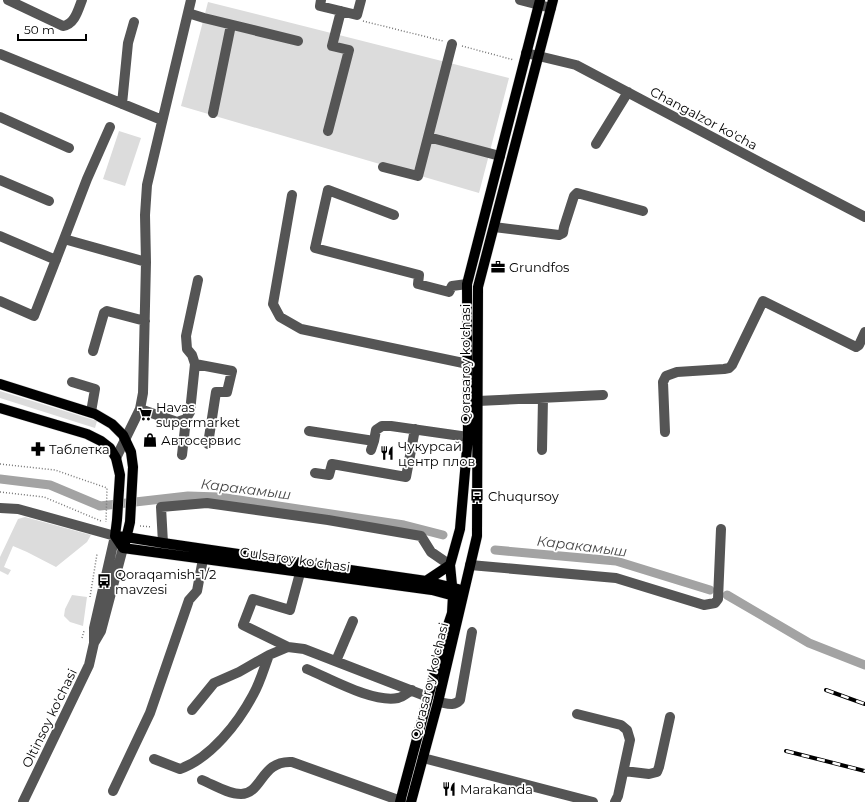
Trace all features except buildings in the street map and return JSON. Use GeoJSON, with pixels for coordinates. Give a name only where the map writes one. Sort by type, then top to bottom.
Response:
{"type":"FeatureCollection","features":[{"type":"Feature","properties":{"kind":"main road","name":"Qorasaroy ko'chasi"},"geometry":{"type":"LineString","coordinates":[[411,802],[438,702],[477,536],[478,402],[473,364],[468,284],[539,2]]}},
{"type":"Feature","properties":{"kind":"main road","name":"Qorasaroy ko'chasi"},"geometry":{"type":"LineString","coordinates":[[400,802],[452,613],[450,565],[460,529],[478,287],[552,4]]}},
{"type":"Feature","properties":{"kind":"main road"},"geometry":{"type":"LineString","coordinates":[[0,384],[91,412],[104,418],[112,424],[125,439],[132,457],[135,524],[126,537],[123,548]]}},
{"type":"Feature","properties":{"kind":"main road"},"geometry":{"type":"LineString","coordinates":[[0,408],[92,436],[106,444],[116,458],[120,469],[120,484],[111,521],[114,536],[123,548]]}},
{"type":"Feature","properties":{"kind":"main road","name":"Gulsaroy ko'chasi"},"geometry":{"type":"LineString","coordinates":[[114,536],[426,581],[452,592]]}},
{"type":"Feature","properties":{"kind":"main road","name":"Gulsaroy ko'chasi"},"geometry":{"type":"LineString","coordinates":[[123,548],[463,594]]}},
{"type":"Feature","properties":{"kind":"main road"},"geometry":{"type":"LineString","coordinates":[[426,581],[450,565]]}},
{"type":"Feature","properties":{"kind":"street"},"geometry":{"type":"LineString","coordinates":[[8,0],[63,26],[69,25],[72,21],[82,0]]}},
{"type":"Feature","properties":{"kind":"street"},"geometry":{"type":"LineString","coordinates":[[116,458],[140,409],[143,393],[146,262],[145,215],[147,184],[191,0]]}},
{"type":"Feature","properties":{"kind":"street"},"geometry":{"type":"LineString","coordinates":[[321,0],[320,6],[357,15],[361,0]]}},
{"type":"Feature","properties":{"kind":"street"},"geometry":{"type":"LineString","coordinates":[[520,0],[552,4]]}},
{"type":"Feature","properties":{"kind":"street"},"geometry":{"type":"LineString","coordinates":[[328,131],[349,50],[332,46],[341,11]]}},
{"type":"Feature","properties":{"kind":"street"},"geometry":{"type":"LineString","coordinates":[[188,13],[298,41]]}},
{"type":"Feature","properties":{"kind":"street"},"geometry":{"type":"LineString","coordinates":[[122,104],[128,43],[134,22]]}},
{"type":"Feature","properties":{"kind":"street"},"geometry":{"type":"LineString","coordinates":[[213,113],[231,25]]}},
{"type":"Feature","properties":{"kind":"street"},"geometry":{"type":"LineString","coordinates":[[382,167],[418,176],[452,44]]}},
{"type":"Feature","properties":{"kind":"street"},"geometry":{"type":"LineString","coordinates":[[0,54],[162,120]]}},
{"type":"Feature","properties":{"kind":"street","name":"Changalzor ko'cha"},"geometry":{"type":"LineString","coordinates":[[525,58],[538,56],[576,65],[865,216]]}},
{"type":"Feature","properties":{"kind":"street"},"geometry":{"type":"LineString","coordinates":[[596,144],[628,92]]}},
{"type":"Feature","properties":{"kind":"street"},"geometry":{"type":"LineString","coordinates":[[0,117],[69,148]]}},
{"type":"Feature","properties":{"kind":"street"},"geometry":{"type":"LineString","coordinates":[[0,301],[34,316],[87,179],[110,127]]}},
{"type":"Feature","properties":{"kind":"street"},"geometry":{"type":"LineString","coordinates":[[428,137],[500,156]]}},
{"type":"Feature","properties":{"kind":"street"},"geometry":{"type":"LineString","coordinates":[[0,180],[49,201]]}},
{"type":"Feature","properties":{"kind":"street"},"geometry":{"type":"LineString","coordinates":[[394,215],[328,190],[315,248],[418,275],[418,284],[449,292],[452,286],[468,284]]}},
{"type":"Feature","properties":{"kind":"street"},"geometry":{"type":"LineString","coordinates":[[494,226],[559,235],[563,233],[574,196],[577,193],[643,211]]}},
{"type":"Feature","properties":{"kind":"street"},"geometry":{"type":"LineString","coordinates":[[292,195],[273,304],[280,317],[301,329],[473,364]]}},
{"type":"Feature","properties":{"kind":"street"},"geometry":{"type":"LineString","coordinates":[[0,236],[56,260]]}},
{"type":"Feature","properties":{"kind":"street"},"geometry":{"type":"LineString","coordinates":[[64,239],[146,262]]}},
{"type":"Feature","properties":{"kind":"street"},"geometry":{"type":"LineString","coordinates":[[182,455],[186,419],[190,412],[195,364],[188,349],[186,336],[198,280]]}},
{"type":"Feature","properties":{"kind":"street"},"geometry":{"type":"LineString","coordinates":[[665,432],[663,382],[666,376],[677,372],[729,368],[732,365],[763,301],[856,347],[859,345],[865,332]]}},
{"type":"Feature","properties":{"kind":"street"},"geometry":{"type":"LineString","coordinates":[[93,351],[104,313],[107,311],[145,321]]}},
{"type":"Feature","properties":{"kind":"street"},"geometry":{"type":"LineString","coordinates":[[195,364],[232,371],[227,392],[216,392],[208,444]]}},
{"type":"Feature","properties":{"kind":"street"},"geometry":{"type":"LineString","coordinates":[[72,382],[95,389],[91,412]]}},
{"type":"Feature","properties":{"kind":"street"},"geometry":{"type":"LineString","coordinates":[[478,402],[604,395]]}},
{"type":"Feature","properties":{"kind":"street"},"geometry":{"type":"LineString","coordinates":[[542,450],[543,398]]}},
{"type":"Feature","properties":{"kind":"street"},"geometry":{"type":"LineString","coordinates":[[140,409],[177,422],[186,419]]}},
{"type":"Feature","properties":{"kind":"street"},"geometry":{"type":"LineString","coordinates":[[309,431],[373,446],[376,430],[382,426],[415,429],[468,437]]}},
{"type":"Feature","properties":{"kind":"street"},"geometry":{"type":"LineString","coordinates":[[315,473],[329,475],[332,464],[406,477],[415,429]]}},
{"type":"Feature","properties":{"kind":"street"},"geometry":{"type":"LineString","coordinates":[[162,543],[161,508],[207,503],[328,520],[421,536],[431,552],[450,565]]}},
{"type":"Feature","properties":{"kind":"street"},"geometry":{"type":"LineString","coordinates":[[0,508],[18,509],[114,536]]}},
{"type":"Feature","properties":{"kind":"street"},"geometry":{"type":"LineString","coordinates":[[471,561],[616,578],[704,605],[715,603],[718,599],[721,530]]}},
{"type":"Feature","properties":{"kind":"street","name":"Oltinsoy ko'chasi"},"geometry":{"type":"LineString","coordinates":[[23,802],[89,665],[94,643],[94,628],[114,536]]}},
{"type":"Feature","properties":{"kind":"street","name":"Oltinsoy ko'chasi"},"geometry":{"type":"LineString","coordinates":[[94,643],[101,631],[123,548]]}},
{"type":"Feature","properties":{"kind":"street"},"geometry":{"type":"LineString","coordinates":[[112,791],[150,713],[189,600],[197,591],[203,559]]}},
{"type":"Feature","properties":{"kind":"street"},"geometry":{"type":"LineString","coordinates":[[300,572],[290,610],[253,599],[243,625],[288,647],[304,649],[428,697]]}},
{"type":"Feature","properties":{"kind":"street"},"geometry":{"type":"LineString","coordinates":[[336,661],[353,621]]}},
{"type":"Feature","properties":{"kind":"street"},"geometry":{"type":"LineString","coordinates":[[438,702],[452,704],[457,703],[460,700],[472,632]]}},
{"type":"Feature","properties":{"kind":"street"},"geometry":{"type":"LineString","coordinates":[[192,710],[214,683],[288,647]]}},
{"type":"Feature","properties":{"kind":"street"},"geometry":{"type":"LineString","coordinates":[[154,759],[180,769],[190,765],[215,746],[240,717],[254,695],[269,655]]}},
{"type":"Feature","properties":{"kind":"street"},"geometry":{"type":"LineString","coordinates":[[307,669],[369,696],[399,698],[412,690]]}},
{"type":"Feature","properties":{"kind":"street"},"geometry":{"type":"LineString","coordinates":[[577,714],[621,724],[627,730],[630,740],[618,796],[615,802]]}},
{"type":"Feature","properties":{"kind":"street"},"geometry":{"type":"LineString","coordinates":[[624,771],[649,774],[656,772],[659,767],[670,717]]}},
{"type":"Feature","properties":{"kind":"street"},"geometry":{"type":"LineString","coordinates":[[423,758],[593,802]]}},
{"type":"Feature","properties":{"kind":"street"},"geometry":{"type":"LineString","coordinates":[[202,780],[230,792],[242,794],[252,790],[270,768],[284,761],[292,762],[400,802]]}},
{"type":"Feature","properties":{"kind":"path"},"geometry":{"type":"LineString","coordinates":[[362,21],[452,44],[525,58]]}},
{"type":"Feature","properties":{"kind":"path"},"geometry":{"type":"LineString","coordinates":[[0,464],[55,470],[107,488],[111,521],[103,522],[44,497],[0,492]]}},
{"type":"Feature","properties":{"kind":"path"},"geometry":{"type":"LineString","coordinates":[[135,524],[158,528]]}},
{"type":"Feature","properties":{"kind":"path"},"geometry":{"type":"LineString","coordinates":[[90,600],[97,554]]}},
{"type":"Feature","properties":{"kind":"path"},"geometry":{"type":"LineString","coordinates":[[82,638],[85,628]]}},
{"type":"Feature","properties":{"kind":"shaded area"},"geometry":{"type":"Polygon","coordinates":[[[208,2],[509,78],[479,193],[181,106],[208,2]]]}},
{"type":"Feature","properties":{"kind":"shaded area"},"geometry":{"type":"Polygon","coordinates":[[[119,131],[141,138],[125,186],[103,179],[119,131]]]}},
{"type":"Feature","properties":{"kind":"shaded area"},"geometry":{"type":"Polygon","coordinates":[[[0,391],[97,421],[95,428],[0,398],[0,391]]]}},
{"type":"Feature","properties":{"kind":"shaded area"},"geometry":{"type":"Polygon","coordinates":[[[25,517],[91,535],[87,542],[56,567],[13,546],[4,567],[11,570],[8,575],[0,571],[0,557],[18,519],[25,517]]]}},
{"type":"Feature","properties":{"kind":"shaded area"},"geometry":{"type":"Polygon","coordinates":[[[72,595],[87,597],[83,626],[70,622],[64,616],[65,609],[72,595]]]}},
{"type":"Feature","properties":{"kind":"waterway","name":"Каракамыш"},"geometry":{"type":"LineString","coordinates":[[0,479],[50,485],[100,506],[188,496],[219,497],[404,525],[443,535]]}},
{"type":"Feature","properties":{"kind":"waterway","name":"Каракамыш"},"geometry":{"type":"LineString","coordinates":[[495,550],[616,561],[710,590]]}},
{"type":"Feature","properties":{"kind":"waterway","name":"Каракамыш"},"geometry":{"type":"LineString","coordinates":[[727,595],[809,643],[865,665]]}},
{"type":"Feature","properties":{"kind":"railway"},"geometry":{"type":"LineString","coordinates":[[826,690],[865,704]]}},
{"type":"Feature","properties":{"kind":"railway"},"geometry":{"type":"LineString","coordinates":[[786,751],[865,771]]}},
{"type":"Feature","properties":{"kind":"place","name":"Grundfos"},"geometry":{"type":"Point","coordinates":[498,267]}},
{"type":"Feature","properties":{"kind":"place","name":"Havas supermarket"},"geometry":{"type":"Point","coordinates":[145,414]}},
{"type":"Feature","properties":{"kind":"place","name":"Автосервис"},"geometry":{"type":"Point","coordinates":[150,440]}},
{"type":"Feature","properties":{"kind":"place","name":"Таблетка"},"geometry":{"type":"Point","coordinates":[38,449]}},
{"type":"Feature","properties":{"kind":"place","name":"Чукурсай центр плов"},"geometry":{"type":"Point","coordinates":[387,453]}},
{"type":"Feature","properties":{"kind":"place","name":"Chuqursoy"},"geometry":{"type":"Point","coordinates":[477,496]}},
{"type":"Feature","properties":{"kind":"place","name":"Qoraqamish-1/2 mavzesi"},"geometry":{"type":"Point","coordinates":[104,581]}},
{"type":"Feature","properties":{"kind":"place","name":"Marakanda"},"geometry":{"type":"Point","coordinates":[449,789]}}]}
